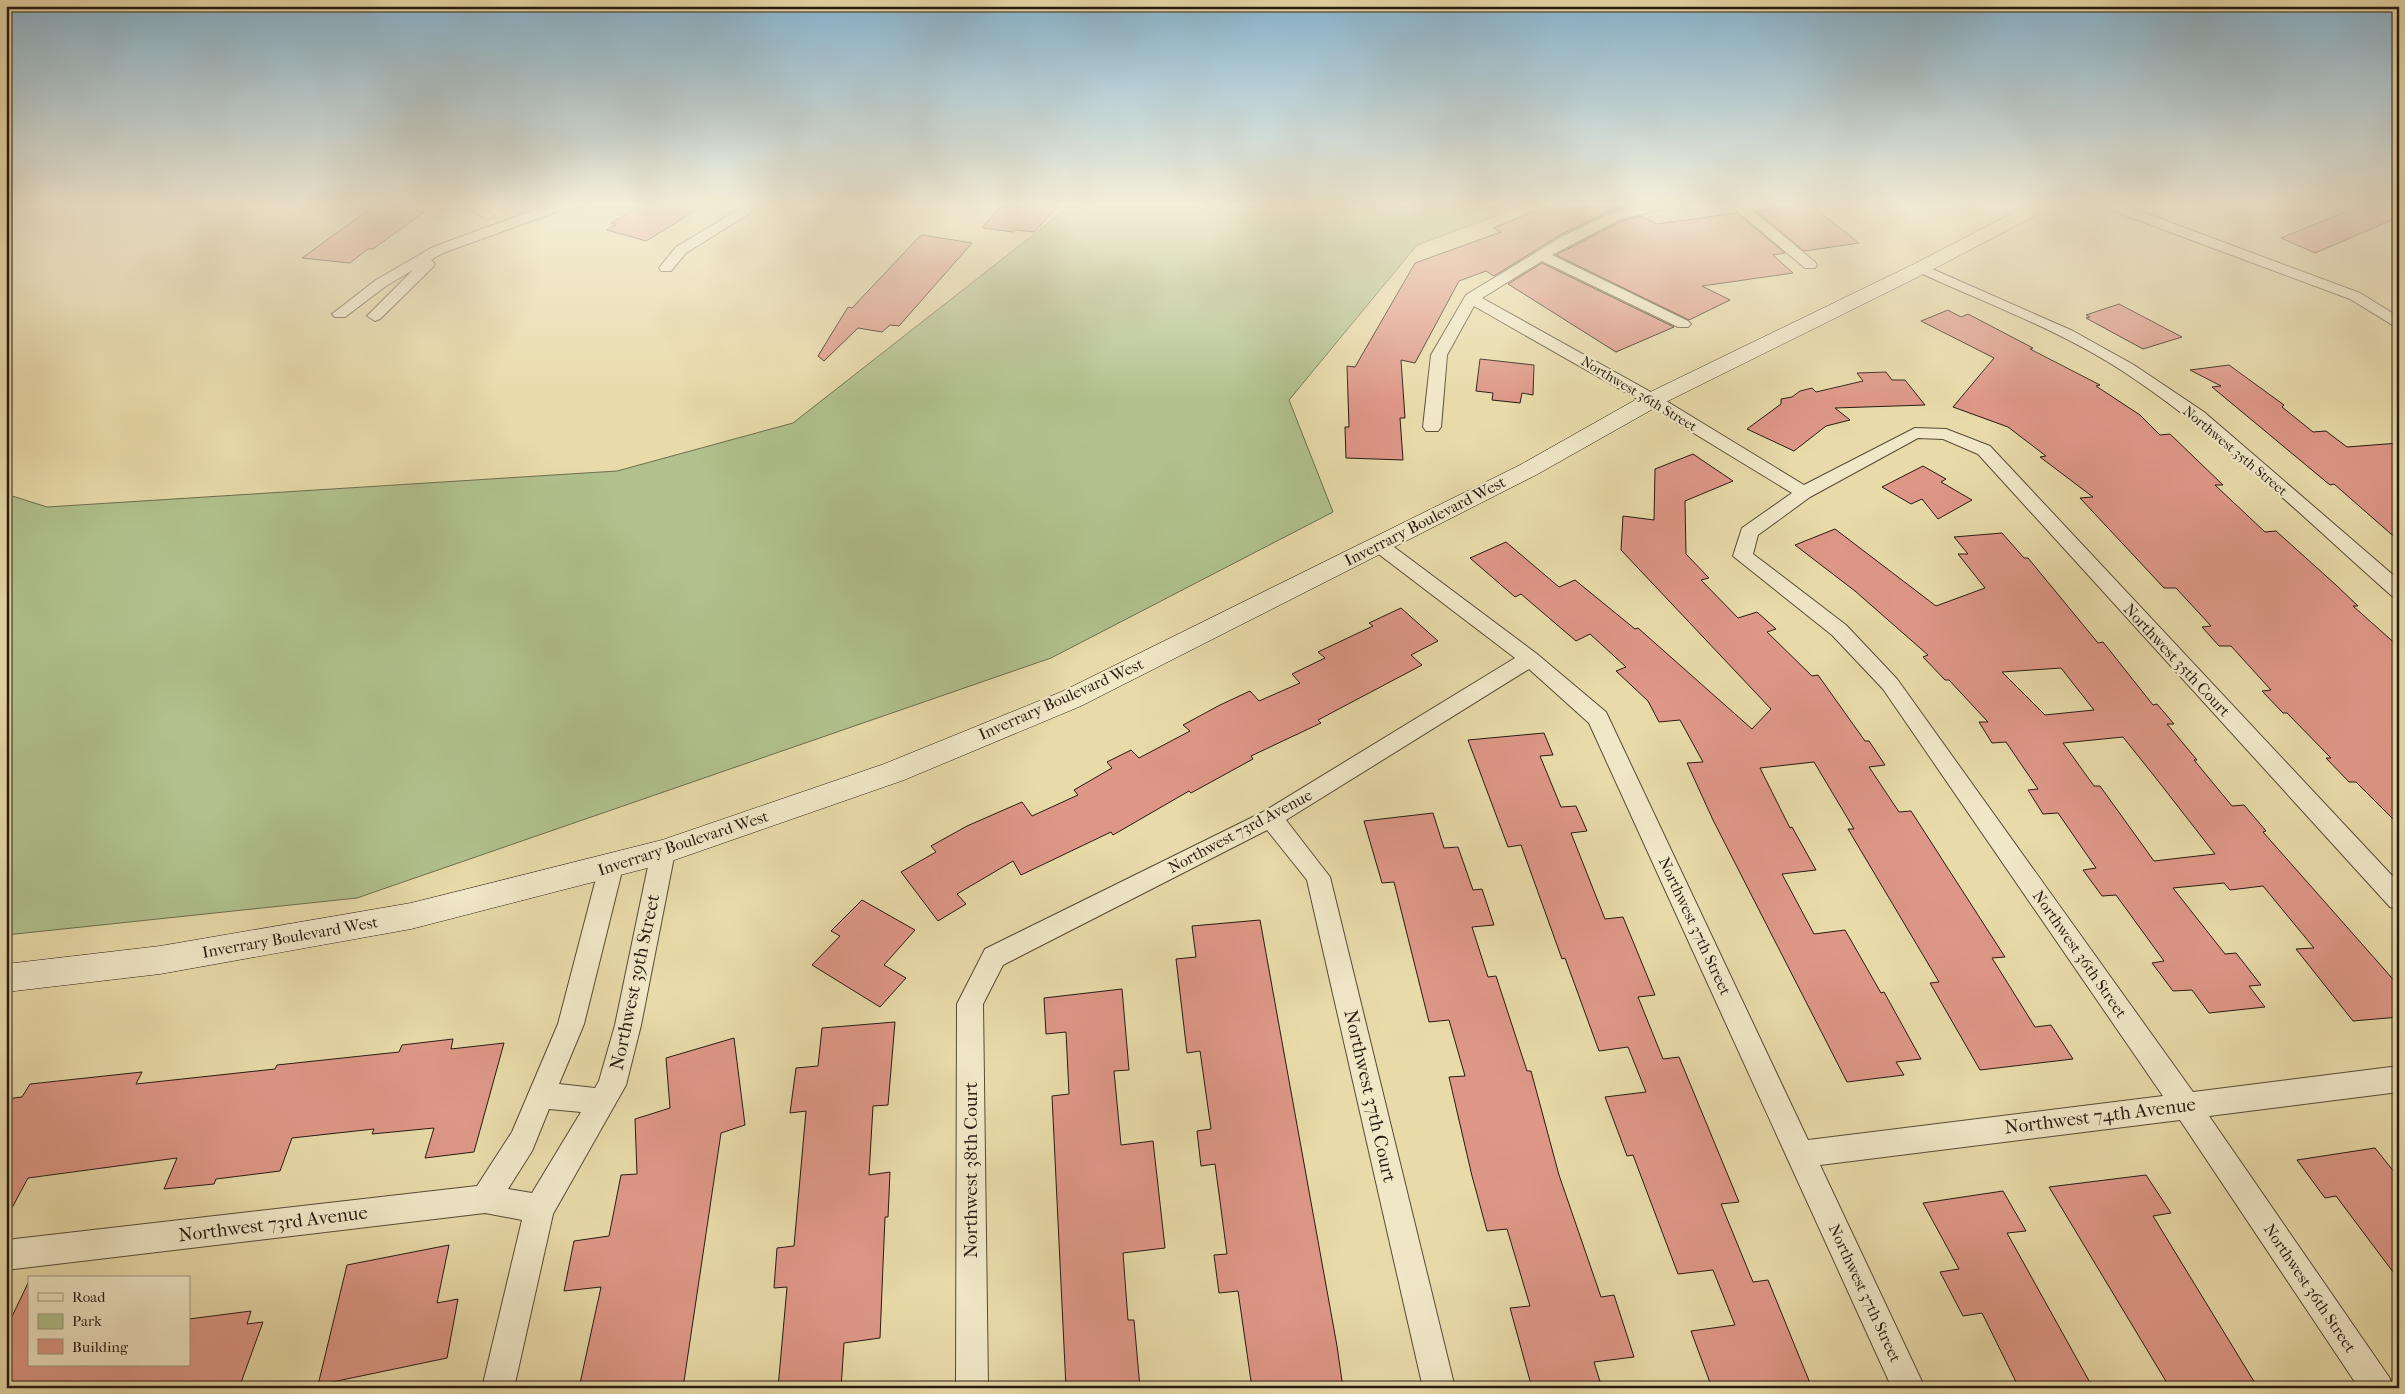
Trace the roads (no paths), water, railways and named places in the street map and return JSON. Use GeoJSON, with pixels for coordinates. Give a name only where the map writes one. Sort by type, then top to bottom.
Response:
{"type":"FeatureCollection","features":[{"type":"Feature","properties":{"kind":"street"},"geometry":{"type":"LineString","coordinates":[[340,314],[381,283],[402,271]]}},
{"type":"Feature","properties":{"kind":"street"},"geometry":{"type":"LineString","coordinates":[[375,316],[423,271]]}},
{"type":"Feature","properties":{"kind":"street"},"geometry":{"type":"LineString","coordinates":[[1432,427],[1439,354],[1472,298],[1515,271]]}},
{"type":"Feature","properties":{"kind":"street"},"geometry":{"type":"LineString","coordinates":[[1574,271],[1683,324]]}},
{"type":"Feature","properties":{"kind":"street","name":"Inverrary Boulevard West"},"geometry":{"type":"LineString","coordinates":[[6,978],[160,960],[411,916],[611,867],[663,852],[894,772],[1071,699],[1528,470],[1652,400],[1915,271]]}},
{"type":"Feature","properties":{"kind":"street","name":"Northwest 35th Street"},"geometry":{"type":"LineString","coordinates":[[1928,271],[2066,334],[2128,368],[2198,416],[2399,592]]}},
{"type":"Feature","properties":{"kind":"street"},"geometry":{"type":"LineString","coordinates":[[2288,271],[2355,296],[2399,324]]}},
{"type":"Feature","properties":{"kind":"street","name":"Northwest 36th Street"},"geometry":{"type":"LineString","coordinates":[[1472,298],[1652,400],[1804,493],[1749,532],[1743,556],[1839,630],[1890,684],[2185,1104],[2378,1388]]}},
{"type":"Feature","properties":{"kind":"street","name":"Northwest 35th Court"},"geometry":{"type":"LineString","coordinates":[[1804,493],[1915,433],[1946,434],[1984,450],[2399,900]]}},
{"type":"Feature","properties":{"kind":"street","name":"Northwest 37th Street"},"geometry":{"type":"LineString","coordinates":[[1378,545],[1530,659],[1598,718],[1909,1388]]}},
{"type":"Feature","properties":{"kind":"street","name":"Northwest 73rd Avenue"},"geometry":{"type":"LineString","coordinates":[[994,957],[1271,818],[1530,659]]}},
{"type":"Feature","properties":{"kind":"street","name":"Northwest 37th Court"},"geometry":{"type":"LineString","coordinates":[[1271,818],[1318,877],[1439,1388]]}},
{"type":"Feature","properties":{"kind":"street","name":"Northwest 39th Street"},"geometry":{"type":"LineString","coordinates":[[498,1388],[539,1209],[612,1085],[628,1025],[663,852]]}},
{"type":"Feature","properties":{"kind":"street"},"geometry":{"type":"LineString","coordinates":[[485,1199],[522,1141],[571,1024],[611,867]]}},
{"type":"Feature","properties":{"kind":"street","name":"Northwest 38th Court"},"geometry":{"type":"LineString","coordinates":[[972,1388],[970,1004],[994,957]]}},
{"type":"Feature","properties":{"kind":"street","name":"Northwest 74th Avenue"},"geometry":{"type":"LineString","coordinates":[[1802,1154],[2185,1104],[2399,1079]]}},
{"type":"Feature","properties":{"kind":"street"},"geometry":{"type":"LineString","coordinates":[[542,1095],[602,1102]]}},
{"type":"Feature","properties":{"kind":"street","name":"Northwest 73rd Avenue"},"geometry":{"type":"LineString","coordinates":[[6,1255],[485,1199],[539,1209]]}}]}
